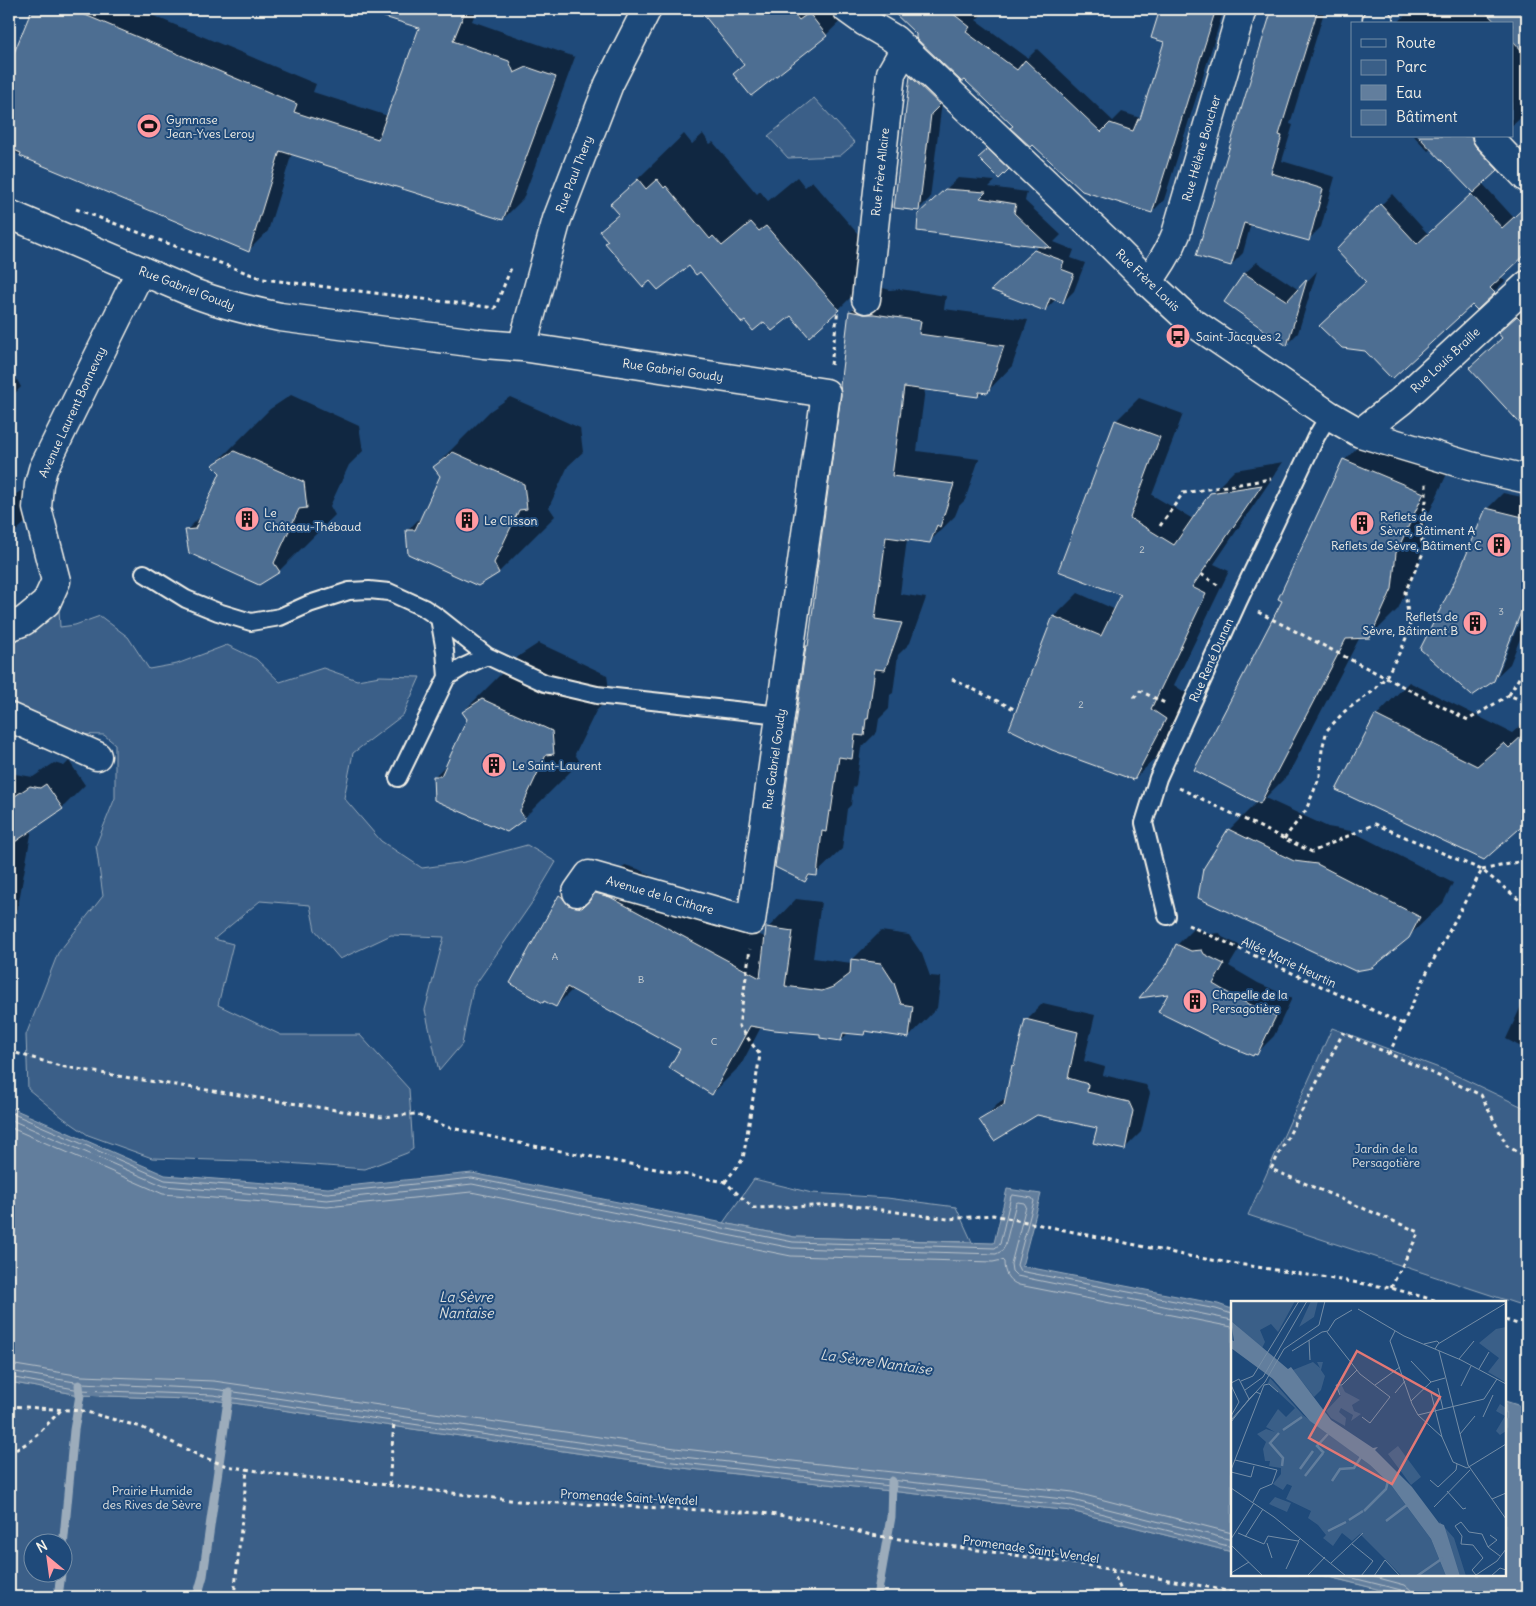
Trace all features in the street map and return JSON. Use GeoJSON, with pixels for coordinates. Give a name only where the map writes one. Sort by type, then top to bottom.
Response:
{"type":"FeatureCollection","features":[{"type":"Feature","properties":{"kind":"street","name":"Rue Paul Thery"},"geometry":{"type":"LineString","coordinates":[[522,348],[557,219],[609,84],[647,9]]}},
{"type":"Feature","properties":{"kind":"street","name":"Rue Frère Louis"},"geometry":{"type":"LineString","coordinates":[[847,9],[894,39],[908,51],[1188,319],[1329,415],[1360,433],[1470,466],[1527,479]]}},
{"type":"Feature","properties":{"kind":"street","name":"Rue Hélène Boucher"},"geometry":{"type":"LineString","coordinates":[[1148,282],[1162,264],[1176,234],[1242,9]]}},
{"type":"Feature","properties":{"kind":"street","name":"Rue Frère Allaire"},"geometry":{"type":"LineString","coordinates":[[866,299],[891,73],[899,59],[908,51]]}},
{"type":"Feature","properties":{"kind":"street"},"geometry":{"type":"LineString","coordinates":[[1489,138],[1527,178]]}},
{"type":"Feature","properties":{"kind":"street","name":"Rue Gabriel Goudy"},"geometry":{"type":"LineString","coordinates":[[9,214],[216,302],[280,317],[522,348],[826,393],[751,921]]}},
{"type":"Feature","properties":{"kind":"street","name":"Avenue Laurent Bonnevay"},"geometry":{"type":"LineString","coordinates":[[9,627],[24,621],[46,603],[56,581],[37,508],[39,484],[43,469],[141,270]]}},
{"type":"Feature","properties":{"kind":"street","name":"Rue Louis Braille"},"geometry":{"type":"LineString","coordinates":[[1360,433],[1401,401],[1527,285]]}},
{"type":"Feature","properties":{"kind":"street"},"geometry":{"type":"LineString","coordinates":[[9,717],[97,756]]}},
{"type":"Feature","properties":{"kind":"street","name":"Avenue de la Cithare"},"geometry":{"type":"LineString","coordinates":[[577,892],[589,874],[751,921]]}},
{"type":"Feature","properties":{"kind":"lane","name":"Rue René Dunan"},"geometry":{"type":"LineString","coordinates":[[1167,916],[1144,823],[1158,778],[1238,602],[1316,437],[1329,415]]}},
{"type":"Feature","properties":{"kind":"lane"},"geometry":{"type":"LineString","coordinates":[[144,573],[186,599],[218,612],[251,622],[280,617],[309,604],[349,591],[389,592],[424,608],[487,656],[545,683],[597,695],[780,715]]}},
{"type":"Feature","properties":{"kind":"lane"},"geometry":{"type":"LineString","coordinates":[[398,778],[447,677],[445,651],[439,618]]}},
{"type":"Feature","properties":{"kind":"lane"},"geometry":{"type":"LineString","coordinates":[[447,677],[487,656]]}},
{"type":"Feature","properties":{"kind":"path"},"geometry":{"type":"LineString","coordinates":[[72,207],[263,279],[494,308],[514,262]]}},
{"type":"Feature","properties":{"kind":"path"},"geometry":{"type":"LineString","coordinates":[[1160,526],[1183,493],[1272,479]]}},
{"type":"Feature","properties":{"kind":"path"},"geometry":{"type":"LineString","coordinates":[[1284,839],[1306,810],[1320,776],[1322,749],[1327,730],[1344,712],[1372,692],[1386,676],[1402,648],[1410,628],[1405,592],[1424,551],[1420,531],[1426,501],[1425,480]]}},
{"type":"Feature","properties":{"kind":"path"},"geometry":{"type":"LineString","coordinates":[[1201,574],[1222,588]]}},
{"type":"Feature","properties":{"kind":"path"},"geometry":{"type":"LineString","coordinates":[[1238,602],[1386,676],[1468,720],[1510,695],[1527,664]]}},
{"type":"Feature","properties":{"kind":"path"},"geometry":{"type":"LineString","coordinates":[[952,678],[1016,710]]}},
{"type":"Feature","properties":{"kind":"path"},"geometry":{"type":"LineString","coordinates":[[1134,698],[1140,691],[1168,704]]}},
{"type":"Feature","properties":{"kind":"path"},"geometry":{"type":"LineString","coordinates":[[1510,695],[1527,703]]}},
{"type":"Feature","properties":{"kind":"path"},"geometry":{"type":"LineString","coordinates":[[1158,778],[1312,852],[1375,824],[1482,870],[1527,906]]}},
{"type":"Feature","properties":{"kind":"path"},"geometry":{"type":"LineString","coordinates":[[1389,1054],[1427,972],[1482,870],[1527,860]]}},
{"type":"Feature","properties":{"kind":"path","name":"Allée Marie Heurtin"},"geometry":{"type":"LineString","coordinates":[[1167,916],[1404,1024]]}},
{"type":"Feature","properties":{"kind":"path"},"geometry":{"type":"LineString","coordinates":[[725,1182],[743,1159],[760,1055],[739,1026],[750,951],[751,921]]}},
{"type":"Feature","properties":{"kind":"path"},"geometry":{"type":"LineString","coordinates":[[1391,1288],[1419,1232],[1271,1169],[1342,1033],[1481,1094],[1507,1146],[1527,1157]]}},
{"type":"Feature","properties":{"kind":"path"},"geometry":{"type":"LineString","coordinates":[[9,1051],[60,1066],[140,1080],[381,1117],[416,1114],[447,1127],[524,1144],[725,1182],[753,1208],[846,1206],[948,1219],[993,1215],[1193,1257],[1391,1288],[1437,1301]]}},
{"type":"Feature","properties":{"kind":"path"},"geometry":{"type":"LineString","coordinates":[[1506,1320],[1527,1327]]}},
{"type":"Feature","properties":{"kind":"path","name":"Promenade Saint-Wendel"},"geometry":{"type":"LineString","coordinates":[[9,1406],[83,1411],[141,1427],[202,1457],[227,1466],[247,1470],[518,1501],[762,1513],[814,1520],[871,1535],[1112,1570],[1254,1597]]}},
{"type":"Feature","properties":{"kind":"path"},"geometry":{"type":"LineString","coordinates":[[9,1454],[32,1440],[63,1410]]}},
{"type":"Feature","properties":{"kind":"path"},"geometry":{"type":"LineString","coordinates":[[388,1485],[394,1423]]}},
{"type":"Feature","properties":{"kind":"path"},"geometry":{"type":"LineString","coordinates":[[234,1597],[247,1470]]}},
{"type":"Feature","properties":{"kind":"path"},"geometry":{"type":"LineString","coordinates":[[1112,1570],[1124,1597]]}},
{"type":"Feature","properties":{"kind":"green space"},"geometry":{"type":"Polygon","coordinates":[[[814,98],[855,143],[840,156],[788,158],[768,136],[814,98]]]}},
{"type":"Feature","properties":{"kind":"green space"},"geometry":{"type":"Polygon","coordinates":[[[59,609],[60,627],[75,625],[100,616],[128,637],[149,669],[177,664],[227,645],[256,659],[280,682],[323,668],[357,680],[380,676],[420,677],[403,715],[353,753],[344,798],[381,841],[422,868],[465,862],[527,845],[556,862],[531,904],[473,988],[462,1044],[439,1071],[425,1010],[444,937],[391,935],[340,959],[315,930],[310,905],[260,901],[214,939],[233,944],[218,1005],[281,1035],[360,1035],[409,1089],[413,1149],[407,1153],[365,1169],[274,1162],[152,1158],[88,1135],[62,1117],[28,1089],[26,1035],[58,953],[103,896],[96,845],[115,798],[115,744],[104,735],[60,734],[9,717],[9,622],[59,609]]]}},
{"type":"Feature","properties":{"kind":"green space","name":"Jardin de la Persagotière"},"geometry":{"type":"Polygon","coordinates":[[[1332,1028],[1447,1071],[1527,1109],[1527,1307],[1248,1215],[1332,1028]]]}},
{"type":"Feature","properties":{"kind":"green space"},"geometry":{"type":"Polygon","coordinates":[[[754,1179],[812,1193],[887,1198],[956,1207],[972,1242],[794,1237],[723,1223],[754,1179]]]}},
{"type":"Feature","properties":{"kind":"green space","name":"Prairie Humide des Rives de Sèvre"},"geometry":{"type":"Polygon","coordinates":[[[9,1382],[80,1395],[213,1400],[673,1467],[1071,1511],[1231,1552],[1231,1576],[1325,1576],[1409,1597],[9,1597],[9,1382]]]}},
{"type":"Feature","properties":{"kind":"water","name":"La Sèvre Nantaise"},"geometry":{"type":"Polygon","coordinates":[[[9,1107],[165,1175],[328,1188],[472,1173],[794,1237],[994,1243],[1007,1189],[1041,1194],[1022,1266],[1218,1304],[1231,1309],[1231,1552],[1071,1511],[673,1467],[213,1400],[80,1395],[9,1382],[9,1107]]]}},
{"type":"Feature","properties":{"kind":"water"},"geometry":{"type":"Polygon","coordinates":[[[1506,1401],[1527,1408],[1527,1597],[1409,1597],[1325,1576],[1506,1576],[1506,1401]]]}},
{"type":"Feature","properties":{"kind":"building","name":"Gymnase Jean-Yves Leroy"},"geometry":{"type":"Polygon","coordinates":[[[32,9],[71,9],[297,104],[294,112],[378,139],[419,28],[375,14],[376,9],[466,9],[453,41],[509,61],[514,73],[527,67],[556,77],[503,220],[280,151],[249,252],[20,156],[21,153],[9,148],[9,65],[32,9]]]}},
{"type":"Feature","properties":{"kind":"building"},"geometry":{"type":"Polygon","coordinates":[[[699,9],[790,9],[799,20],[809,13],[827,36],[751,96],[733,74],[744,65],[699,9]]]}},
{"type":"Feature","properties":{"kind":"building"},"geometry":{"type":"Polygon","coordinates":[[[890,9],[947,9],[970,27],[966,32],[1017,70],[1025,60],[1101,132],[1110,123],[1133,131],[1138,119],[1140,119],[1164,42],[1151,38],[1160,9],[1216,9],[1152,213],[1082,191],[1033,145],[1031,147],[1010,128],[1013,126],[965,80],[962,82],[916,38],[916,34],[890,9]]]}},
{"type":"Feature","properties":{"kind":"building"},"geometry":{"type":"Polygon","coordinates":[[[1272,9],[1318,9],[1279,135],[1282,136],[1271,173],[1323,189],[1309,241],[1244,223],[1231,266],[1196,256],[1272,9]]]}},
{"type":"Feature","properties":{"kind":"building"},"geometry":{"type":"Polygon","coordinates":[[[1483,9],[1527,9],[1527,56],[1514,42],[1514,22],[1495,22],[1483,9]]]}},
{"type":"Feature","properties":{"kind":"building"},"geometry":{"type":"Polygon","coordinates":[[[910,76],[940,105],[931,114],[919,211],[894,208],[910,76]]]}},
{"type":"Feature","properties":{"kind":"building"},"geometry":{"type":"Polygon","coordinates":[[[1420,138],[1472,138],[1476,147],[1498,170],[1473,193],[1420,138]]]}},
{"type":"Feature","properties":{"kind":"building"},"geometry":{"type":"Polygon","coordinates":[[[988,149],[1009,169],[999,179],[978,158],[988,149]]]}},
{"type":"Feature","properties":{"kind":"building"},"geometry":{"type":"Polygon","coordinates":[[[638,179],[646,189],[657,179],[664,188],[666,186],[710,239],[713,236],[722,246],[751,222],[759,231],[766,226],[839,310],[809,337],[791,316],[772,331],[764,322],[753,331],[745,321],[742,323],[700,272],[696,275],[689,266],[658,290],[650,281],[643,287],[605,243],[608,241],[599,231],[619,214],[610,204],[638,179]]]}},
{"type":"Feature","properties":{"kind":"building"},"geometry":{"type":"Polygon","coordinates":[[[945,189],[986,192],[980,198],[1016,204],[1014,213],[1051,248],[917,231],[918,214],[945,189]]]}},
{"type":"Feature","properties":{"kind":"building"},"geometry":{"type":"Polygon","coordinates":[[[1471,194],[1502,228],[1527,205],[1527,253],[1490,288],[1495,293],[1477,310],[1472,305],[1392,379],[1365,351],[1342,348],[1319,326],[1366,282],[1336,250],[1380,204],[1417,244],[1471,194]]]}},
{"type":"Feature","properties":{"kind":"building"},"geometry":{"type":"Polygon","coordinates":[[[1034,250],[1064,261],[1061,269],[1074,274],[1063,303],[1050,298],[1045,311],[991,290],[1034,250]]]}},
{"type":"Feature","properties":{"kind":"building"},"geometry":{"type":"Polygon","coordinates":[[[1244,273],[1287,301],[1307,279],[1287,346],[1224,302],[1244,273]]]}},
{"type":"Feature","properties":{"kind":"building"},"geometry":{"type":"Polygon","coordinates":[[[849,311],[921,321],[919,334],[1004,346],[988,393],[979,392],[978,397],[904,387],[892,476],[954,484],[940,527],[937,525],[930,543],[886,537],[875,619],[902,623],[885,670],[875,669],[864,736],[855,735],[852,759],[839,757],[831,812],[829,811],[826,832],[822,831],[817,876],[809,875],[805,882],[775,867],[806,646],[808,646],[841,395],[840,386],[849,311]]]}},
{"type":"Feature","properties":{"kind":"building"},"geometry":{"type":"Polygon","coordinates":[[[1527,314],[1527,431],[1469,368],[1502,338],[1498,333],[1517,316],[1521,320],[1527,314]]]}},
{"type":"Feature","properties":{"kind":"building"},"geometry":{"type":"Polygon","coordinates":[[[1115,420],[1160,437],[1130,518],[1174,545],[1210,493],[1262,485],[1192,587],[1206,594],[1151,709],[1166,719],[1134,780],[1052,750],[1009,729],[1053,616],[1101,636],[1121,595],[1058,571],[1115,420]]]}},
{"type":"Feature","properties":{"kind":"building","name":"Le Château-Thébaud"},"geometry":{"type":"Polygon","coordinates":[[[234,451],[304,482],[307,508],[299,509],[274,563],[280,572],[259,585],[189,553],[185,530],[195,529],[220,473],[212,465],[234,451]]]}},
{"type":"Feature","properties":{"kind":"building","name":"Le Clisson"},"geometry":{"type":"Polygon","coordinates":[[[453,452],[524,484],[527,509],[519,510],[494,563],[499,573],[478,586],[408,554],[406,530],[415,530],[440,476],[433,467],[453,452]]]}},
{"type":"Feature","properties":{"kind":"building"},"geometry":{"type":"Polygon","coordinates":[[[1343,459],[1424,493],[1396,553],[1392,589],[1370,638],[1346,639],[1260,804],[1194,770],[1282,601],[1278,599],[1343,459]]]}},
{"type":"Feature","properties":{"kind":"building","name":"Reflets de Sèvre, Bâtiment B"},"geometry":{"type":"Polygon","coordinates":[[[1486,508],[1527,518],[1527,597],[1494,681],[1472,696],[1420,649],[1459,572],[1486,508]]]}},
{"type":"Feature","properties":{"kind":"building","name":"Le Saint-Laurent"},"geometry":{"type":"Polygon","coordinates":[[[482,699],[552,731],[554,754],[546,755],[520,811],[525,819],[507,832],[434,800],[433,776],[441,776],[467,719],[462,712],[482,699]]]}},
{"type":"Feature","properties":{"kind":"building"},"geometry":{"type":"Polygon","coordinates":[[[1375,715],[1477,766],[1504,743],[1509,748],[1527,731],[1527,822],[1484,860],[1336,790],[1375,715]]]}},
{"type":"Feature","properties":{"kind":"building"},"geometry":{"type":"Polygon","coordinates":[[[46,784],[63,809],[9,846],[9,800],[30,786],[40,788],[46,784]]]}},
{"type":"Feature","properties":{"kind":"building"},"geometry":{"type":"Polygon","coordinates":[[[1228,829],[1294,861],[1317,864],[1420,917],[1409,938],[1372,968],[1355,971],[1198,898],[1203,869],[1228,829]]]}},
{"type":"Feature","properties":{"kind":"building"},"geometry":{"type":"Polygon","coordinates":[[[595,893],[610,897],[760,978],[766,927],[793,931],[785,986],[822,991],[833,987],[850,974],[851,959],[881,963],[894,983],[901,1004],[913,1006],[909,1038],[865,1031],[864,1035],[843,1033],[841,1041],[820,1038],[820,1034],[750,1026],[712,1095],[669,1068],[680,1049],[567,987],[556,1007],[544,1001],[543,1003],[510,983],[559,895],[568,905],[582,908],[595,893]]]}},
{"type":"Feature","properties":{"kind":"building","name":"Chapelle de la Persagotière"},"geometry":{"type":"Polygon","coordinates":[[[1176,944],[1191,951],[1202,950],[1204,954],[1224,964],[1213,984],[1240,1000],[1276,1016],[1257,1055],[1254,1054],[1253,1056],[1219,1042],[1158,1012],[1168,994],[1139,998],[1167,964],[1176,944]]]}},
{"type":"Feature","properties":{"kind":"building"},"geometry":{"type":"Polygon","coordinates":[[[1025,1019],[1078,1032],[1068,1078],[1088,1084],[1087,1092],[1129,1102],[1133,1111],[1125,1150],[1093,1143],[1097,1128],[1037,1115],[994,1141],[979,1120],[1004,1105],[1012,1065],[1014,1066],[1025,1019]]]}},
{"type":"Feature","properties":{"kind":"waterway"},"geometry":{"type":"LineString","coordinates":[[64,1534],[74,1430],[80,1395],[79,1385]]}},
{"type":"Feature","properties":{"kind":"waterway"},"geometry":{"type":"LineString","coordinates":[[197,1597],[203,1576],[229,1393]]}},
{"type":"Feature","properties":{"kind":"waterway"},"geometry":{"type":"LineString","coordinates":[[877,1597],[891,1517],[892,1481]]}},
{"type":"Feature","properties":{"kind":"waterway"},"geometry":{"type":"LineString","coordinates":[[58,1597],[60,1584]]}},
{"type":"Feature","properties":{"kind":"place","name":"Gymnase Jean-Yves Leroy"},"geometry":{"type":"Point","coordinates":[149,126]}},
{"type":"Feature","properties":{"kind":"place","name":"Saint-Jacques 2"},"geometry":{"type":"Point","coordinates":[1178,336]}},
{"type":"Feature","properties":{"kind":"place","name":"Le Château-Thébaud"},"geometry":{"type":"Point","coordinates":[247,519]}},
{"type":"Feature","properties":{"kind":"place","name":"Le Clisson"},"geometry":{"type":"Point","coordinates":[467,520]}},
{"type":"Feature","properties":{"kind":"place","name":"Reflets de Sèvre, Bâtiment A"},"geometry":{"type":"Point","coordinates":[1362,523]}},
{"type":"Feature","properties":{"kind":"place","name":"Reflets de Sèvre, Bâtiment C"},"geometry":{"type":"Point","coordinates":[1499,545]}},
{"type":"Feature","properties":{"kind":"place","name":"Reflets de Sèvre, Bâtiment B"},"geometry":{"type":"Point","coordinates":[1475,623]}},
{"type":"Feature","properties":{"kind":"place","name":"Le Saint-Laurent"},"geometry":{"type":"Point","coordinates":[494,765]}},
{"type":"Feature","properties":{"kind":"place","name":"Chapelle de la Persagotière"},"geometry":{"type":"Point","coordinates":[1195,1001]}}]}
